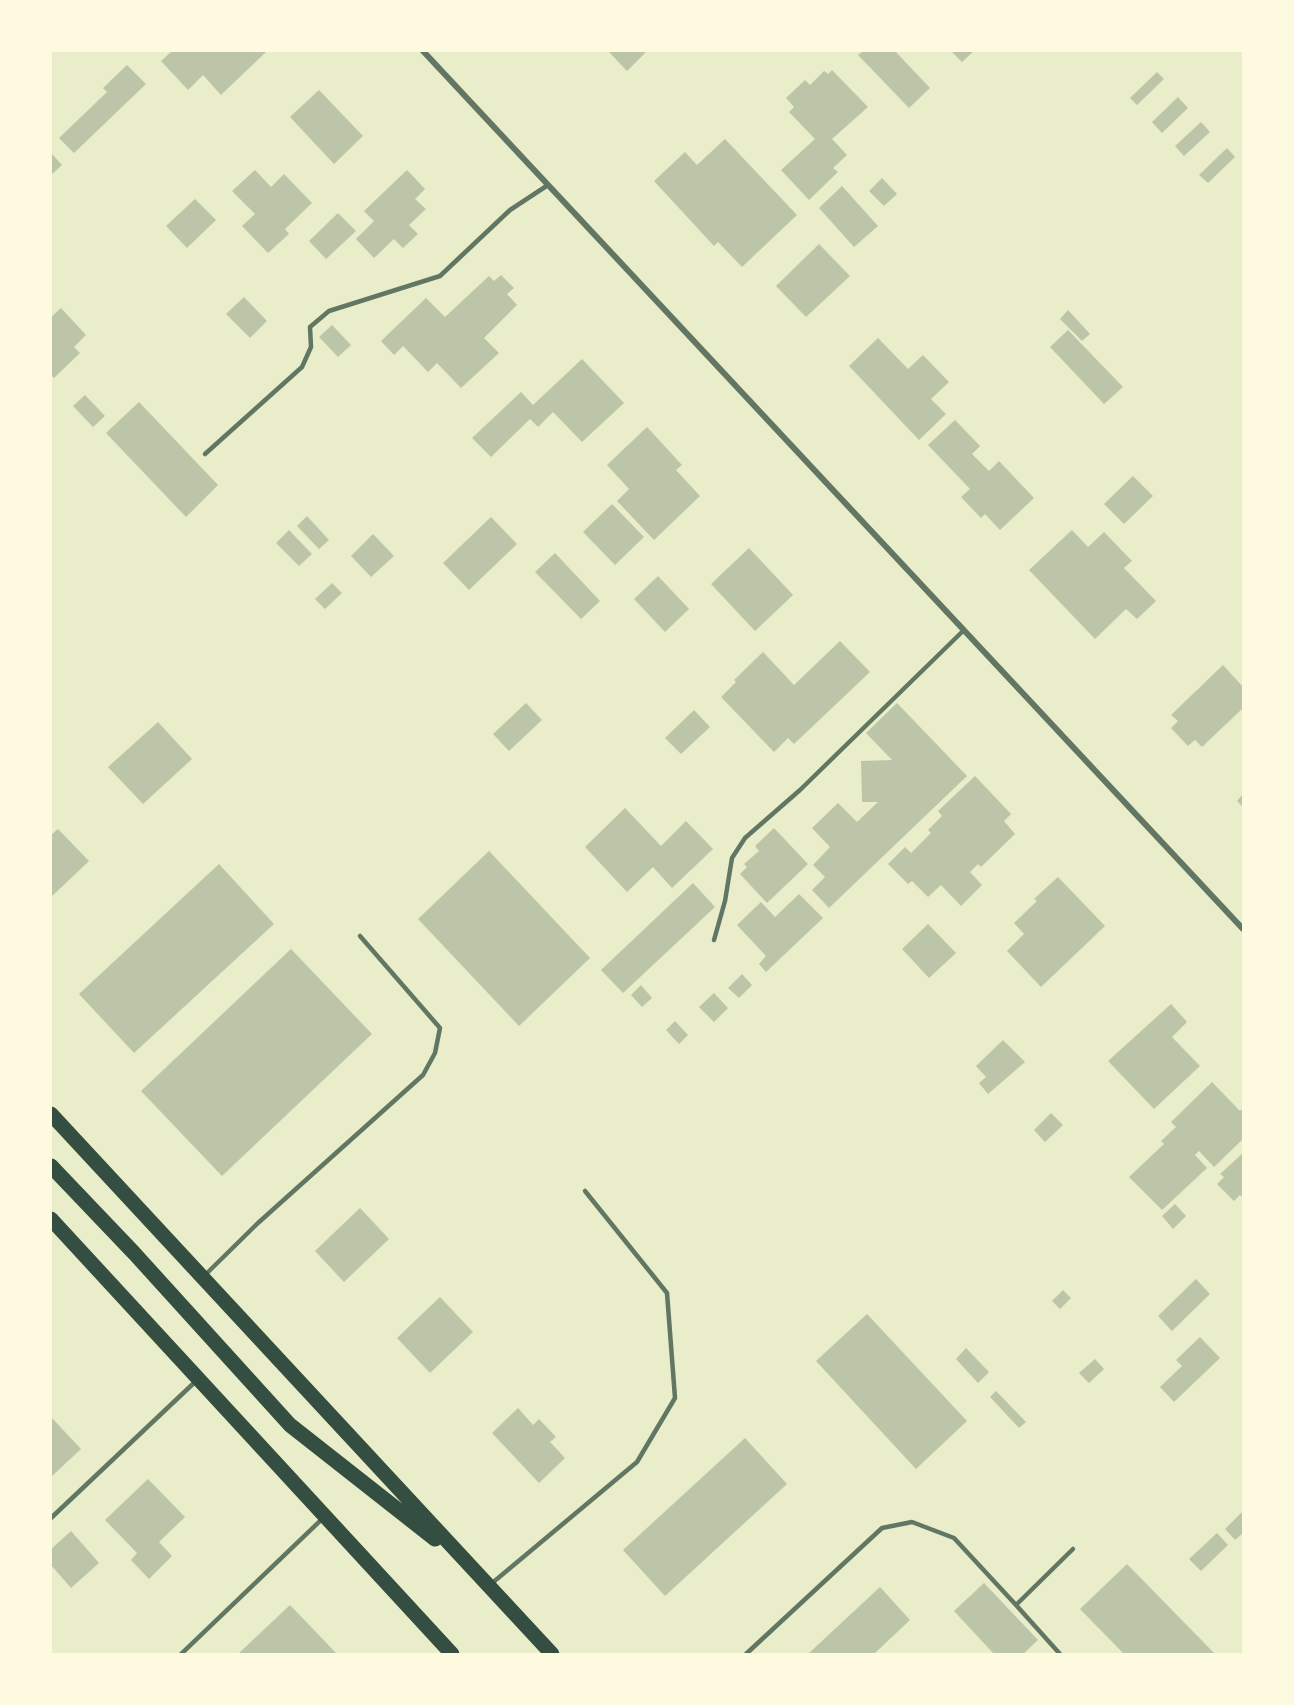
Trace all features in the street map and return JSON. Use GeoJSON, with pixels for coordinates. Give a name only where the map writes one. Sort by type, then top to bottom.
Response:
{"type":"FeatureCollection","features":[{"type":"Feature","properties":{"kind":"main road"},"geometry":{"type":"LineString","coordinates":[[51,1114],[552,1654]]}},
{"type":"Feature","properties":{"kind":"main road"},"geometry":{"type":"LineString","coordinates":[[51,1166],[290,1425],[475,1571]]}},
{"type":"Feature","properties":{"kind":"main road"},"geometry":{"type":"LineString","coordinates":[[51,1220],[452,1654]]}},
{"type":"Feature","properties":{"kind":"street"},"geometry":{"type":"LineString","coordinates":[[423,51],[1243,929]]}},
{"type":"Feature","properties":{"kind":"lane"},"geometry":{"type":"LineString","coordinates":[[205,454],[302,367],[311,347],[310,327],[329,312],[440,276],[510,210],[548,185]]}},
{"type":"Feature","properties":{"kind":"lane"},"geometry":{"type":"LineString","coordinates":[[714,940],[732,858],[745,838],[800,790],[964,630]]}},
{"type":"Feature","properties":{"kind":"lane"},"geometry":{"type":"LineString","coordinates":[[202,1277],[258,1223],[423,1075],[435,1053],[440,1028],[360,936]]}},
{"type":"Feature","properties":{"kind":"lane"},"geometry":{"type":"LineString","coordinates":[[489,1586],[637,1462],[675,1398],[667,1293],[585,1191]]}},
{"type":"Feature","properties":{"kind":"lane"},"geometry":{"type":"LineString","coordinates":[[51,1518],[198,1379]]}},
{"type":"Feature","properties":{"kind":"lane"},"geometry":{"type":"LineString","coordinates":[[181,1654],[325,1516]]}},
{"type":"Feature","properties":{"kind":"lane"},"geometry":{"type":"LineString","coordinates":[[746,1654],[882,1528],[912,1522],[954,1538],[1060,1654]]}},
{"type":"Feature","properties":{"kind":"lane"},"geometry":{"type":"LineString","coordinates":[[1016,1605],[1072,1549]]}},
{"type":"Feature","properties":{"kind":"building"},"geometry":{"type":"Polygon","coordinates":[[[172,51],[267,51],[221,95],[203,75],[188,90],[161,61],[172,51]]]}},
{"type":"Feature","properties":{"kind":"building"},"geometry":{"type":"Polygon","coordinates":[[[608,51],[647,51],[627,71],[608,51]]]}},
{"type":"Feature","properties":{"kind":"building"},"geometry":{"type":"Polygon","coordinates":[[[863,51],[895,51],[930,88],[909,108],[858,55],[863,51]]]}},
{"type":"Feature","properties":{"kind":"building"},"geometry":{"type":"Polygon","coordinates":[[[951,51],[974,51],[962,62],[951,51]]]}},
{"type":"Feature","properties":{"kind":"building"},"geometry":{"type":"Polygon","coordinates":[[[127,65],[146,84],[74,153],[59,138],[107,92],[103,88],[127,65]]]}},
{"type":"Feature","properties":{"kind":"building"},"geometry":{"type":"Polygon","coordinates":[[[832,70],[868,107],[832,139],[847,155],[833,168],[838,172],[809,200],[781,170],[815,139],[789,112],[794,107],[786,98],[805,80],[810,85],[824,71],[828,74],[832,70]]]}},
{"type":"Feature","properties":{"kind":"building"},"geometry":{"type":"Polygon","coordinates":[[[1157,72],[1164,79],[1137,105],[1130,98],[1157,72]]]}},
{"type":"Feature","properties":{"kind":"building"},"geometry":{"type":"Polygon","coordinates":[[[319,90],[363,136],[334,164],[290,117],[319,90]]]}},
{"type":"Feature","properties":{"kind":"building"},"geometry":{"type":"Polygon","coordinates":[[[1178,97],[1188,108],[1162,133],[1152,122],[1178,97]]]}},
{"type":"Feature","properties":{"kind":"building"},"geometry":{"type":"Polygon","coordinates":[[[1201,122],[1210,132],[1184,156],[1175,146],[1201,122]]]}},
{"type":"Feature","properties":{"kind":"building"},"geometry":{"type":"Polygon","coordinates":[[[725,139],[797,215],[742,267],[718,242],[714,246],[654,181],[685,152],[697,165],[725,139]]]}},
{"type":"Feature","properties":{"kind":"building"},"geometry":{"type":"Polygon","coordinates":[[[1227,148],[1235,157],[1208,183],[1199,175],[1227,148]]]}},
{"type":"Feature","properties":{"kind":"building"},"geometry":{"type":"Polygon","coordinates":[[[51,153],[62,165],[51,175],[51,153]]]}},
{"type":"Feature","properties":{"kind":"building"},"geometry":{"type":"Polygon","coordinates":[[[255,170],[271,187],[284,174],[312,203],[285,229],[289,234],[268,253],[242,226],[255,214],[232,191],[255,170]]]}},
{"type":"Feature","properties":{"kind":"building"},"geometry":{"type":"Polygon","coordinates":[[[407,170],[425,189],[415,199],[426,209],[409,225],[418,234],[403,248],[394,239],[374,258],[356,239],[374,221],[364,211],[407,170]]]}},
{"type":"Feature","properties":{"kind":"building"},"geometry":{"type":"Polygon","coordinates":[[[882,178],[897,194],[884,206],[869,191],[882,178]]]}},
{"type":"Feature","properties":{"kind":"building"},"geometry":{"type":"Polygon","coordinates":[[[842,186],[878,226],[854,247],[819,208],[842,186]]]}},
{"type":"Feature","properties":{"kind":"building"},"geometry":{"type":"Polygon","coordinates":[[[195,199],[216,220],[187,248],[166,226],[195,199]]]}},
{"type":"Feature","properties":{"kind":"building"},"geometry":{"type":"Polygon","coordinates":[[[338,213],[356,231],[326,259],[309,241],[338,213]]]}},
{"type":"Feature","properties":{"kind":"building"},"geometry":{"type":"Polygon","coordinates":[[[819,244],[850,276],[806,317],[776,286],[819,244]]]}},
{"type":"Feature","properties":{"kind":"building"},"geometry":{"type":"Polygon","coordinates":[[[501,275],[514,288],[507,294],[517,305],[484,338],[499,353],[461,388],[437,363],[428,372],[403,346],[394,355],[381,341],[426,298],[445,317],[489,276],[494,281],[501,275]]]}},
{"type":"Feature","properties":{"kind":"building"},"geometry":{"type":"Polygon","coordinates":[[[244,297],[267,321],[250,338],[226,314],[244,297]]]}},
{"type":"Feature","properties":{"kind":"building"},"geometry":{"type":"Polygon","coordinates":[[[61,308],[86,335],[74,347],[80,353],[54,378],[51,375],[51,317],[61,308]]]}},
{"type":"Feature","properties":{"kind":"building"},"geometry":{"type":"Polygon","coordinates":[[[1068,310],[1090,334],[1082,341],[1060,319],[1068,310]]]}},
{"type":"Feature","properties":{"kind":"building"},"geometry":{"type":"Polygon","coordinates":[[[332,325],[351,345],[338,357],[319,337],[332,325]]]}},
{"type":"Feature","properties":{"kind":"building"},"geometry":{"type":"Polygon","coordinates":[[[1068,330],[1123,387],[1104,404],[1050,347],[1068,330]]]}},
{"type":"Feature","properties":{"kind":"building"},"geometry":{"type":"Polygon","coordinates":[[[878,338],[908,369],[923,355],[949,382],[931,399],[946,414],[919,440],[849,366],[878,338]]]}},
{"type":"Feature","properties":{"kind":"building"},"geometry":{"type":"Polygon","coordinates":[[[582,359],[624,403],[582,442],[553,412],[538,427],[530,419],[491,457],[472,438],[521,392],[533,405],[582,359]]]}},
{"type":"Feature","properties":{"kind":"building"},"geometry":{"type":"Polygon","coordinates":[[[85,395],[105,416],[93,427],[73,406],[85,395]]]}},
{"type":"Feature","properties":{"kind":"building"},"geometry":{"type":"Polygon","coordinates":[[[139,402],[218,485],[186,517],[106,433],[139,402]]]}},
{"type":"Feature","properties":{"kind":"building"},"geometry":{"type":"Polygon","coordinates":[[[955,420],[980,446],[972,454],[989,471],[999,461],[1034,498],[1000,530],[985,514],[981,518],[961,497],[970,489],[928,445],[955,420]]]}},
{"type":"Feature","properties":{"kind":"building"},"geometry":{"type":"Polygon","coordinates":[[[647,427],[682,465],[676,470],[700,496],[654,540],[617,501],[629,489],[607,465],[647,427]]]}},
{"type":"Feature","properties":{"kind":"building"},"geometry":{"type":"Polygon","coordinates":[[[1133,476],[1153,496],[1124,524],[1104,504],[1133,476]]]}},
{"type":"Feature","properties":{"kind":"building"},"geometry":{"type":"Polygon","coordinates":[[[612,504],[644,537],[615,565],[583,532],[612,504]]]}},
{"type":"Feature","properties":{"kind":"building"},"geometry":{"type":"Polygon","coordinates":[[[307,516],[329,540],[319,549],[297,526],[307,516]]]}},
{"type":"Feature","properties":{"kind":"building"},"geometry":{"type":"Polygon","coordinates":[[[491,517],[517,544],[469,590],[443,563],[491,517]]]}},
{"type":"Feature","properties":{"kind":"building"},"geometry":{"type":"Polygon","coordinates":[[[289,530],[312,554],[299,566],[276,543],[289,530]]]}},
{"type":"Feature","properties":{"kind":"building"},"geometry":{"type":"Polygon","coordinates":[[[1072,530],[1088,547],[1104,532],[1132,561],[1124,568],[1156,601],[1137,619],[1126,609],[1095,639],[1029,570],[1072,530]]]}},
{"type":"Feature","properties":{"kind":"building"},"geometry":{"type":"Polygon","coordinates":[[[373,534],[394,556],[371,577],[351,556],[373,534]]]}},
{"type":"Feature","properties":{"kind":"building"},"geometry":{"type":"Polygon","coordinates":[[[749,548],[793,595],[755,631],[711,584],[749,548]]]}},
{"type":"Feature","properties":{"kind":"building"},"geometry":{"type":"Polygon","coordinates":[[[555,553],[600,601],[581,619],[535,572],[555,553]]]}},
{"type":"Feature","properties":{"kind":"building"},"geometry":{"type":"Polygon","coordinates":[[[658,576],[689,609],[665,632],[634,599],[658,576]]]}},
{"type":"Feature","properties":{"kind":"building"},"geometry":{"type":"Polygon","coordinates":[[[332,583],[342,593],[325,609],[315,599],[332,583]]]}},
{"type":"Feature","properties":{"kind":"building"},"geometry":{"type":"Polygon","coordinates":[[[840,641],[870,672],[794,744],[788,738],[774,752],[721,697],[736,682],[734,680],[763,652],[794,685],[840,641]]]}},
{"type":"Feature","properties":{"kind":"building"},"geometry":{"type":"Polygon","coordinates":[[[1223,665],[1243,687],[1243,708],[1202,747],[1195,740],[1188,746],[1171,728],[1178,721],[1171,715],[1223,665]]]}},
{"type":"Feature","properties":{"kind":"building"},"geometry":{"type":"Polygon","coordinates":[[[526,703],[542,720],[509,751],[493,734],[526,703]]]}},
{"type":"Feature","properties":{"kind":"building"},"geometry":{"type":"Polygon","coordinates":[[[897,703],[967,776],[829,908],[812,890],[825,877],[813,865],[830,847],[812,828],[838,803],[857,822],[878,802],[862,802],[861,761],[892,760],[866,733],[897,703]]]}},
{"type":"Feature","properties":{"kind":"building"},"geometry":{"type":"Polygon","coordinates":[[[694,710],[710,727],[681,754],[665,738],[694,710]]]}},
{"type":"Feature","properties":{"kind":"building"},"geometry":{"type":"Polygon","coordinates":[[[158,722],[192,759],[143,804],[108,767],[158,722]]]}},
{"type":"Feature","properties":{"kind":"building"},"geometry":{"type":"Polygon","coordinates":[[[975,776],[1011,814],[1004,821],[1015,834],[981,867],[978,864],[970,872],[982,885],[961,906],[941,885],[928,897],[912,881],[908,884],[888,864],[905,847],[911,853],[931,833],[928,830],[942,816],[938,811],[975,776]]]}},
{"type":"Feature","properties":{"kind":"building"},"geometry":{"type":"Polygon","coordinates":[[[1243,794],[1243,807],[1237,801],[1243,794]]]}},
{"type":"Feature","properties":{"kind":"building"},"geometry":{"type":"Polygon","coordinates":[[[625,808],[661,846],[686,821],[713,849],[672,888],[653,867],[627,892],[585,847],[625,808]]]}},
{"type":"Feature","properties":{"kind":"building"},"geometry":{"type":"Polygon","coordinates":[[[774,828],[808,864],[767,903],[740,874],[747,867],[744,864],[759,851],[755,846],[774,828]]]}},
{"type":"Feature","properties":{"kind":"building"},"geometry":{"type":"Polygon","coordinates":[[[58,829],[89,861],[51,897],[51,835],[58,829]]]}},
{"type":"Feature","properties":{"kind":"building"},"geometry":{"type":"Polygon","coordinates":[[[489,851],[590,958],[519,1026],[418,919],[489,851]]]}},
{"type":"Feature","properties":{"kind":"building"},"geometry":{"type":"Polygon","coordinates":[[[219,864],[274,924],[134,1053],[79,994],[219,864]]]}},
{"type":"Feature","properties":{"kind":"building"},"geometry":{"type":"Polygon","coordinates":[[[1058,877],[1105,926],[1041,987],[1007,951],[1024,934],[1014,923],[1037,901],[1034,899],[1058,877]]]}},
{"type":"Feature","properties":{"kind":"building"},"geometry":{"type":"Polygon","coordinates":[[[693,883],[715,907],[623,993],[601,970],[693,883]]]}},
{"type":"Feature","properties":{"kind":"building"},"geometry":{"type":"Polygon","coordinates":[[[799,894],[823,918],[766,972],[759,964],[766,956],[737,925],[761,902],[775,917],[799,894]]]}},
{"type":"Feature","properties":{"kind":"building"},"geometry":{"type":"Polygon","coordinates":[[[928,924],[956,953],[929,978],[902,949],[928,924]]]}},
{"type":"Feature","properties":{"kind":"building"},"geometry":{"type":"Polygon","coordinates":[[[291,949],[372,1034],[222,1176],[141,1091],[291,949]]]}},
{"type":"Feature","properties":{"kind":"building"},"geometry":{"type":"Polygon","coordinates":[[[742,974],[752,985],[739,998],[728,988],[742,974]]]}},
{"type":"Feature","properties":{"kind":"building"},"geometry":{"type":"Polygon","coordinates":[[[641,985],[652,998],[642,1007],[631,995],[641,985]]]}},
{"type":"Feature","properties":{"kind":"building"},"geometry":{"type":"Polygon","coordinates":[[[714,993],[728,1008],[714,1022],[699,1007],[714,993]]]}},
{"type":"Feature","properties":{"kind":"building"},"geometry":{"type":"Polygon","coordinates":[[[1171,1004],[1187,1022],[1172,1037],[1200,1066],[1154,1109],[1108,1061],[1171,1004]]]}},
{"type":"Feature","properties":{"kind":"building"},"geometry":{"type":"Polygon","coordinates":[[[675,1021],[688,1035],[679,1044],[666,1030],[675,1021]]]}},
{"type":"Feature","properties":{"kind":"building"},"geometry":{"type":"Polygon","coordinates":[[[1003,1040],[1025,1062],[988,1094],[979,1083],[986,1077],[976,1066],[1003,1040]]]}},
{"type":"Feature","properties":{"kind":"building"},"geometry":{"type":"Polygon","coordinates":[[[1212,1082],[1240,1111],[1243,1108],[1243,1139],[1214,1167],[1199,1151],[1195,1155],[1207,1168],[1162,1210],[1129,1177],[1164,1144],[1161,1141],[1176,1127],[1171,1122],[1212,1082]]]}},
{"type":"Feature","properties":{"kind":"building"},"geometry":{"type":"Polygon","coordinates":[[[1051,1113],[1063,1125],[1045,1142],[1034,1130],[1051,1113]]]}},
{"type":"Feature","properties":{"kind":"building"},"geometry":{"type":"Polygon","coordinates":[[[1243,1153],[1243,1198],[1240,1195],[1234,1201],[1217,1184],[1224,1177],[1220,1174],[1243,1153]]]}},
{"type":"Feature","properties":{"kind":"building"},"geometry":{"type":"Polygon","coordinates":[[[1175,1204],[1186,1216],[1173,1229],[1162,1216],[1175,1204]]]}},
{"type":"Feature","properties":{"kind":"building"},"geometry":{"type":"Polygon","coordinates":[[[360,1208],[389,1239],[344,1282],[315,1251],[360,1208]]]}},
{"type":"Feature","properties":{"kind":"building"},"geometry":{"type":"Polygon","coordinates":[[[1196,1279],[1210,1294],[1172,1331],[1158,1316],[1196,1279]]]}},
{"type":"Feature","properties":{"kind":"building"},"geometry":{"type":"Polygon","coordinates":[[[1063,1290],[1071,1298],[1060,1309],[1052,1301],[1063,1290]]]}},
{"type":"Feature","properties":{"kind":"building"},"geometry":{"type":"Polygon","coordinates":[[[440,1297],[473,1332],[430,1373],[397,1338],[440,1297]]]}},
{"type":"Feature","properties":{"kind":"building"},"geometry":{"type":"Polygon","coordinates":[[[867,1314],[967,1421],[916,1469],[816,1361],[867,1314]]]}},
{"type":"Feature","properties":{"kind":"building"},"geometry":{"type":"Polygon","coordinates":[[[1200,1337],[1220,1358],[1174,1402],[1160,1387],[1182,1366],[1176,1360],[1200,1337]]]}},
{"type":"Feature","properties":{"kind":"building"},"geometry":{"type":"Polygon","coordinates":[[[966,1348],[989,1372],[978,1383],[956,1359],[966,1348]]]}},
{"type":"Feature","properties":{"kind":"building"},"geometry":{"type":"Polygon","coordinates":[[[1095,1359],[1104,1369],[1089,1383],[1079,1373],[1095,1359]]]}},
{"type":"Feature","properties":{"kind":"building"},"geometry":{"type":"Polygon","coordinates":[[[996,1391],[1026,1422],[1019,1428],[990,1397],[996,1391]]]}},
{"type":"Feature","properties":{"kind":"building"},"geometry":{"type":"Polygon","coordinates":[[[518,1408],[533,1425],[539,1419],[556,1437],[550,1442],[565,1458],[539,1483],[492,1433],[518,1408]]]}},
{"type":"Feature","properties":{"kind":"building"},"geometry":{"type":"Polygon","coordinates":[[[51,1417],[81,1449],[51,1477],[51,1417]]]}},
{"type":"Feature","properties":{"kind":"building"},"geometry":{"type":"Polygon","coordinates":[[[745,1438],[787,1484],[665,1596],[623,1550],[745,1438]]]}},
{"type":"Feature","properties":{"kind":"building"},"geometry":{"type":"Polygon","coordinates":[[[148,1479],[185,1517],[159,1542],[172,1556],[149,1579],[131,1560],[137,1553],[105,1520],[148,1479]]]}},
{"type":"Feature","properties":{"kind":"building"},"geometry":{"type":"Polygon","coordinates":[[[1243,1511],[1243,1533],[1235,1540],[1225,1529],[1243,1511]]]}},
{"type":"Feature","properties":{"kind":"building"},"geometry":{"type":"Polygon","coordinates":[[[71,1531],[99,1563],[71,1588],[51,1565],[51,1549],[71,1531]]]}},
{"type":"Feature","properties":{"kind":"building"},"geometry":{"type":"Polygon","coordinates":[[[1217,1533],[1228,1545],[1201,1571],[1189,1559],[1217,1533]]]}},
{"type":"Feature","properties":{"kind":"building"},"geometry":{"type":"Polygon","coordinates":[[[1127,1564],[1215,1654],[1124,1654],[1080,1609],[1127,1564]]]}},
{"type":"Feature","properties":{"kind":"building"},"geometry":{"type":"Polygon","coordinates":[[[984,1583],[1038,1640],[1023,1654],[994,1654],[954,1611],[984,1583]]]}},
{"type":"Feature","properties":{"kind":"building"},"geometry":{"type":"Polygon","coordinates":[[[880,1587],[910,1620],[874,1654],[808,1654],[880,1587]]]}},
{"type":"Feature","properties":{"kind":"building"},"geometry":{"type":"Polygon","coordinates":[[[290,1605],[337,1654],[238,1654],[290,1605]]]}}]}
